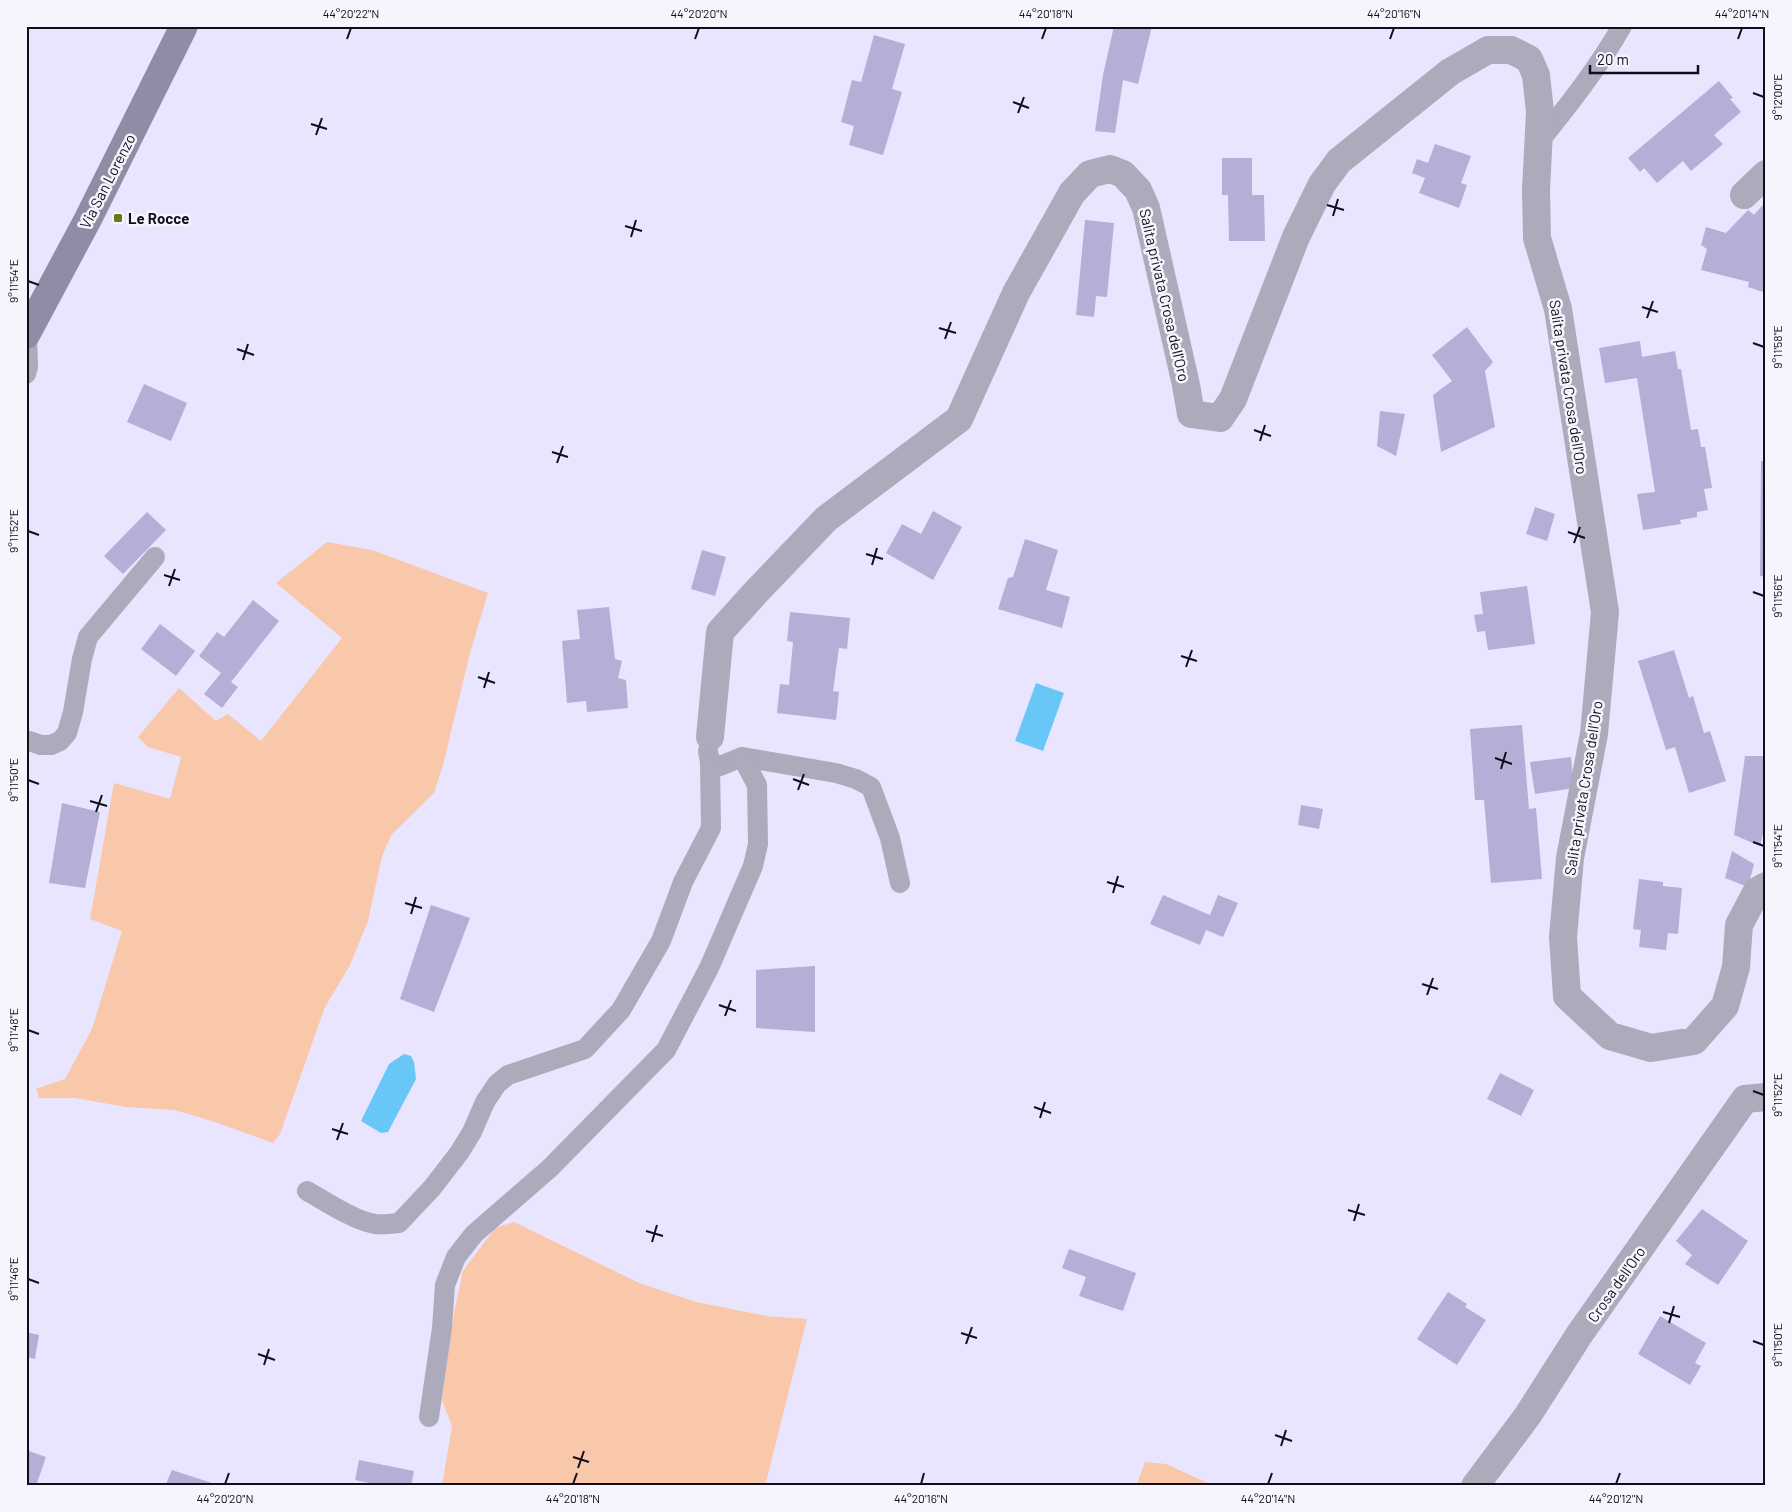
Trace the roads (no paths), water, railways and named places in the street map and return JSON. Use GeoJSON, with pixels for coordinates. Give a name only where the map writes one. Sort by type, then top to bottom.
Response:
{"type":"FeatureCollection","features":[{"type":"Feature","properties":{"kind":"main road","name":"Via San Lorenzo"},"geometry":{"type":"LineString","coordinates":[[27,334],[88,219],[184,26]]}},
{"type":"Feature","properties":{"kind":"street","name":"Salita privata Crosa dell'Oro"},"geometry":{"type":"LineString","coordinates":[[710,749],[720,632],[826,519],[959,419],[1024,277],[1072,193],[1090,174],[1110,168],[1123,174],[1138,190],[1146,208],[1191,414],[1220,418],[1233,398],[1296,237],[1322,184],[1339,160],[1450,72],[1488,50],[1511,50],[1529,59],[1536,74],[1540,112],[1536,190],[1536,238],[1558,309],[1605,612],[1594,734],[1570,858],[1563,937],[1567,996],[1610,1036],[1651,1048],[1694,1041],[1725,1006],[1736,967],[1739,925],[1758,891],[1766,886]]}},
{"type":"Feature","properties":{"kind":"street"},"geometry":{"type":"LineString","coordinates":[[1744,195],[1766,174]]}},
{"type":"Feature","properties":{"kind":"street","name":"Crosa dell'Oro"},"geometry":{"type":"LineString","coordinates":[[1475,1486],[1528,1415],[1579,1335],[1745,1099],[1766,1097]]}},
{"type":"Feature","properties":{"kind":"lane"},"geometry":{"type":"LineString","coordinates":[[1538,143],[1579,92],[1622,26]]}},
{"type":"Feature","properties":{"kind":"lane"},"geometry":{"type":"LineString","coordinates":[[26,374],[28,366],[27,334]]}},
{"type":"Feature","properties":{"kind":"lane"},"geometry":{"type":"LineString","coordinates":[[26,740],[41,745],[51,745],[60,741],[67,733],[88,638],[155,557]]}},
{"type":"Feature","properties":{"kind":"lane"},"geometry":{"type":"LineString","coordinates":[[710,749],[720,766],[742,757],[836,773],[856,779],[871,787],[890,838],[900,883]]}},
{"type":"Feature","properties":{"kind":"lane"},"geometry":{"type":"LineString","coordinates":[[307,1191],[373,1224],[399,1223],[432,1188],[459,1153],[472,1132],[485,1102],[497,1084],[508,1075],[585,1049],[591,1043],[621,1010],[661,942],[683,882],[711,828],[710,749]]}},
{"type":"Feature","properties":{"kind":"lane"},"geometry":{"type":"LineString","coordinates":[[429,1417],[442,1328],[445,1284],[456,1258],[474,1234],[550,1168],[666,1050],[708,968],[753,866],[758,844],[757,785],[742,757]]}},
{"type":"Feature","properties":{"kind":"water"},"geometry":{"type":"Polygon","coordinates":[[[1036,683],[1064,693],[1043,751],[1015,741],[1036,683]]]}},
{"type":"Feature","properties":{"kind":"water"},"geometry":{"type":"Polygon","coordinates":[[[404,1054],[411,1056],[414,1062],[416,1079],[388,1132],[381,1133],[361,1121],[389,1064],[404,1054]]]}},
{"type":"Feature","properties":{"kind":"place","name":"Le Rocce"},"geometry":{"type":"Point","coordinates":[118,218]}}]}
